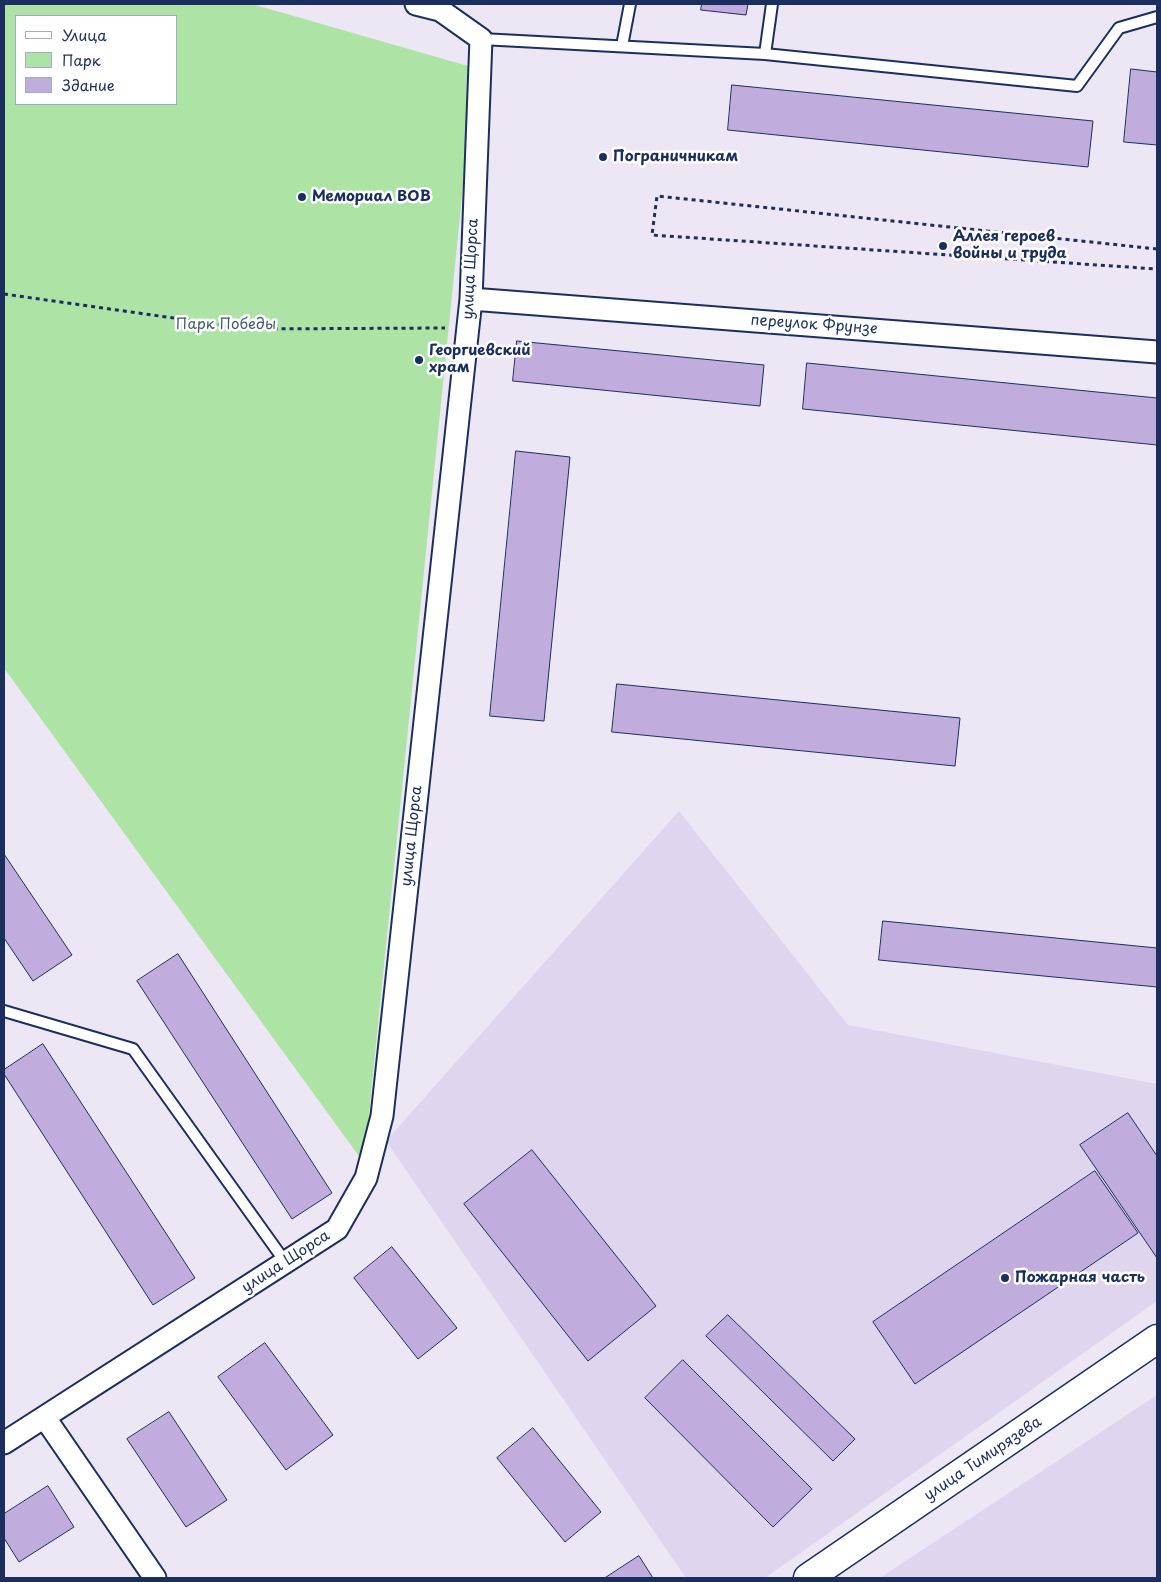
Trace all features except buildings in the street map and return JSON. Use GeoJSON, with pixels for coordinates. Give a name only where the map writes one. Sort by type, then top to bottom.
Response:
{"type":"FeatureCollection","features":[{"type":"Feature","properties":{"kind":"street"},"geometry":{"type":"LineString","coordinates":[[416,4],[440,10],[481,39]]}},
{"type":"Feature","properties":{"kind":"street","name":"улица Щорса"},"geometry":{"type":"LineString","coordinates":[[4,1443],[337,1229],[366,1178],[382,1116],[471,299],[481,39]]}},
{"type":"Feature","properties":{"kind":"street","name":"переулок Фрунзе"},"geometry":{"type":"LineString","coordinates":[[471,299],[1157,352]]}},
{"type":"Feature","properties":{"kind":"street","name":"улица Тимирязева"},"geometry":{"type":"LineString","coordinates":[[808,1578],[1157,1339]]}},
{"type":"Feature","properties":{"kind":"street"},"geometry":{"type":"LineString","coordinates":[[45,1418],[148,1576]]}},
{"type":"Feature","properties":{"kind":"lane"},"geometry":{"type":"LineString","coordinates":[[622,46],[630,4]]}},
{"type":"Feature","properties":{"kind":"lane"},"geometry":{"type":"LineString","coordinates":[[765,54],[772,4]]}},
{"type":"Feature","properties":{"kind":"lane"},"geometry":{"type":"LineString","coordinates":[[481,39],[765,54],[1077,86],[1120,28],[1157,17]]}},
{"type":"Feature","properties":{"kind":"lane"},"geometry":{"type":"LineString","coordinates":[[4,1010],[133,1049],[286,1263]]}},
{"type":"Feature","properties":{"kind":"path"},"geometry":{"type":"LineString","coordinates":[[1157,249],[656,196],[652,235],[1157,269]]}},
{"type":"Feature","properties":{"kind":"path"},"geometry":{"type":"LineString","coordinates":[[4,294],[251,329],[468,327]]}},
{"type":"Feature","properties":{"kind":"shaded area"},"geometry":{"type":"Polygon","coordinates":[[[679,811],[848,1025],[1157,1084],[1157,1301],[765,1578],[686,1578],[386,1141],[679,811]]]}},
{"type":"Feature","properties":{"kind":"shaded area"},"geometry":{"type":"Polygon","coordinates":[[[1157,1395],[1157,1578],[880,1578],[1157,1395]]]}},
{"type":"Feature","properties":{"kind":"green space","name":"Парк Победы"},"geometry":{"type":"Polygon","coordinates":[[[4,4],[252,4],[475,68],[364,1163],[4,668],[4,4]]]}},
{"type":"Feature","properties":{"kind":"place","name":"Пограничникам"},"geometry":{"type":"Point","coordinates":[603,157]}},
{"type":"Feature","properties":{"kind":"place","name":"Мемориал ВОВ"},"geometry":{"type":"Point","coordinates":[302,197]}},
{"type":"Feature","properties":{"kind":"place","name":"Аллея героев войны и труда"},"geometry":{"type":"Point","coordinates":[943,246]}},
{"type":"Feature","properties":{"kind":"place","name":"Георгиевский храм"},"geometry":{"type":"Point","coordinates":[419,360]}},
{"type":"Feature","properties":{"kind":"place","name":"Пожарная часть"},"geometry":{"type":"Point","coordinates":[1005,1278]}}]}
